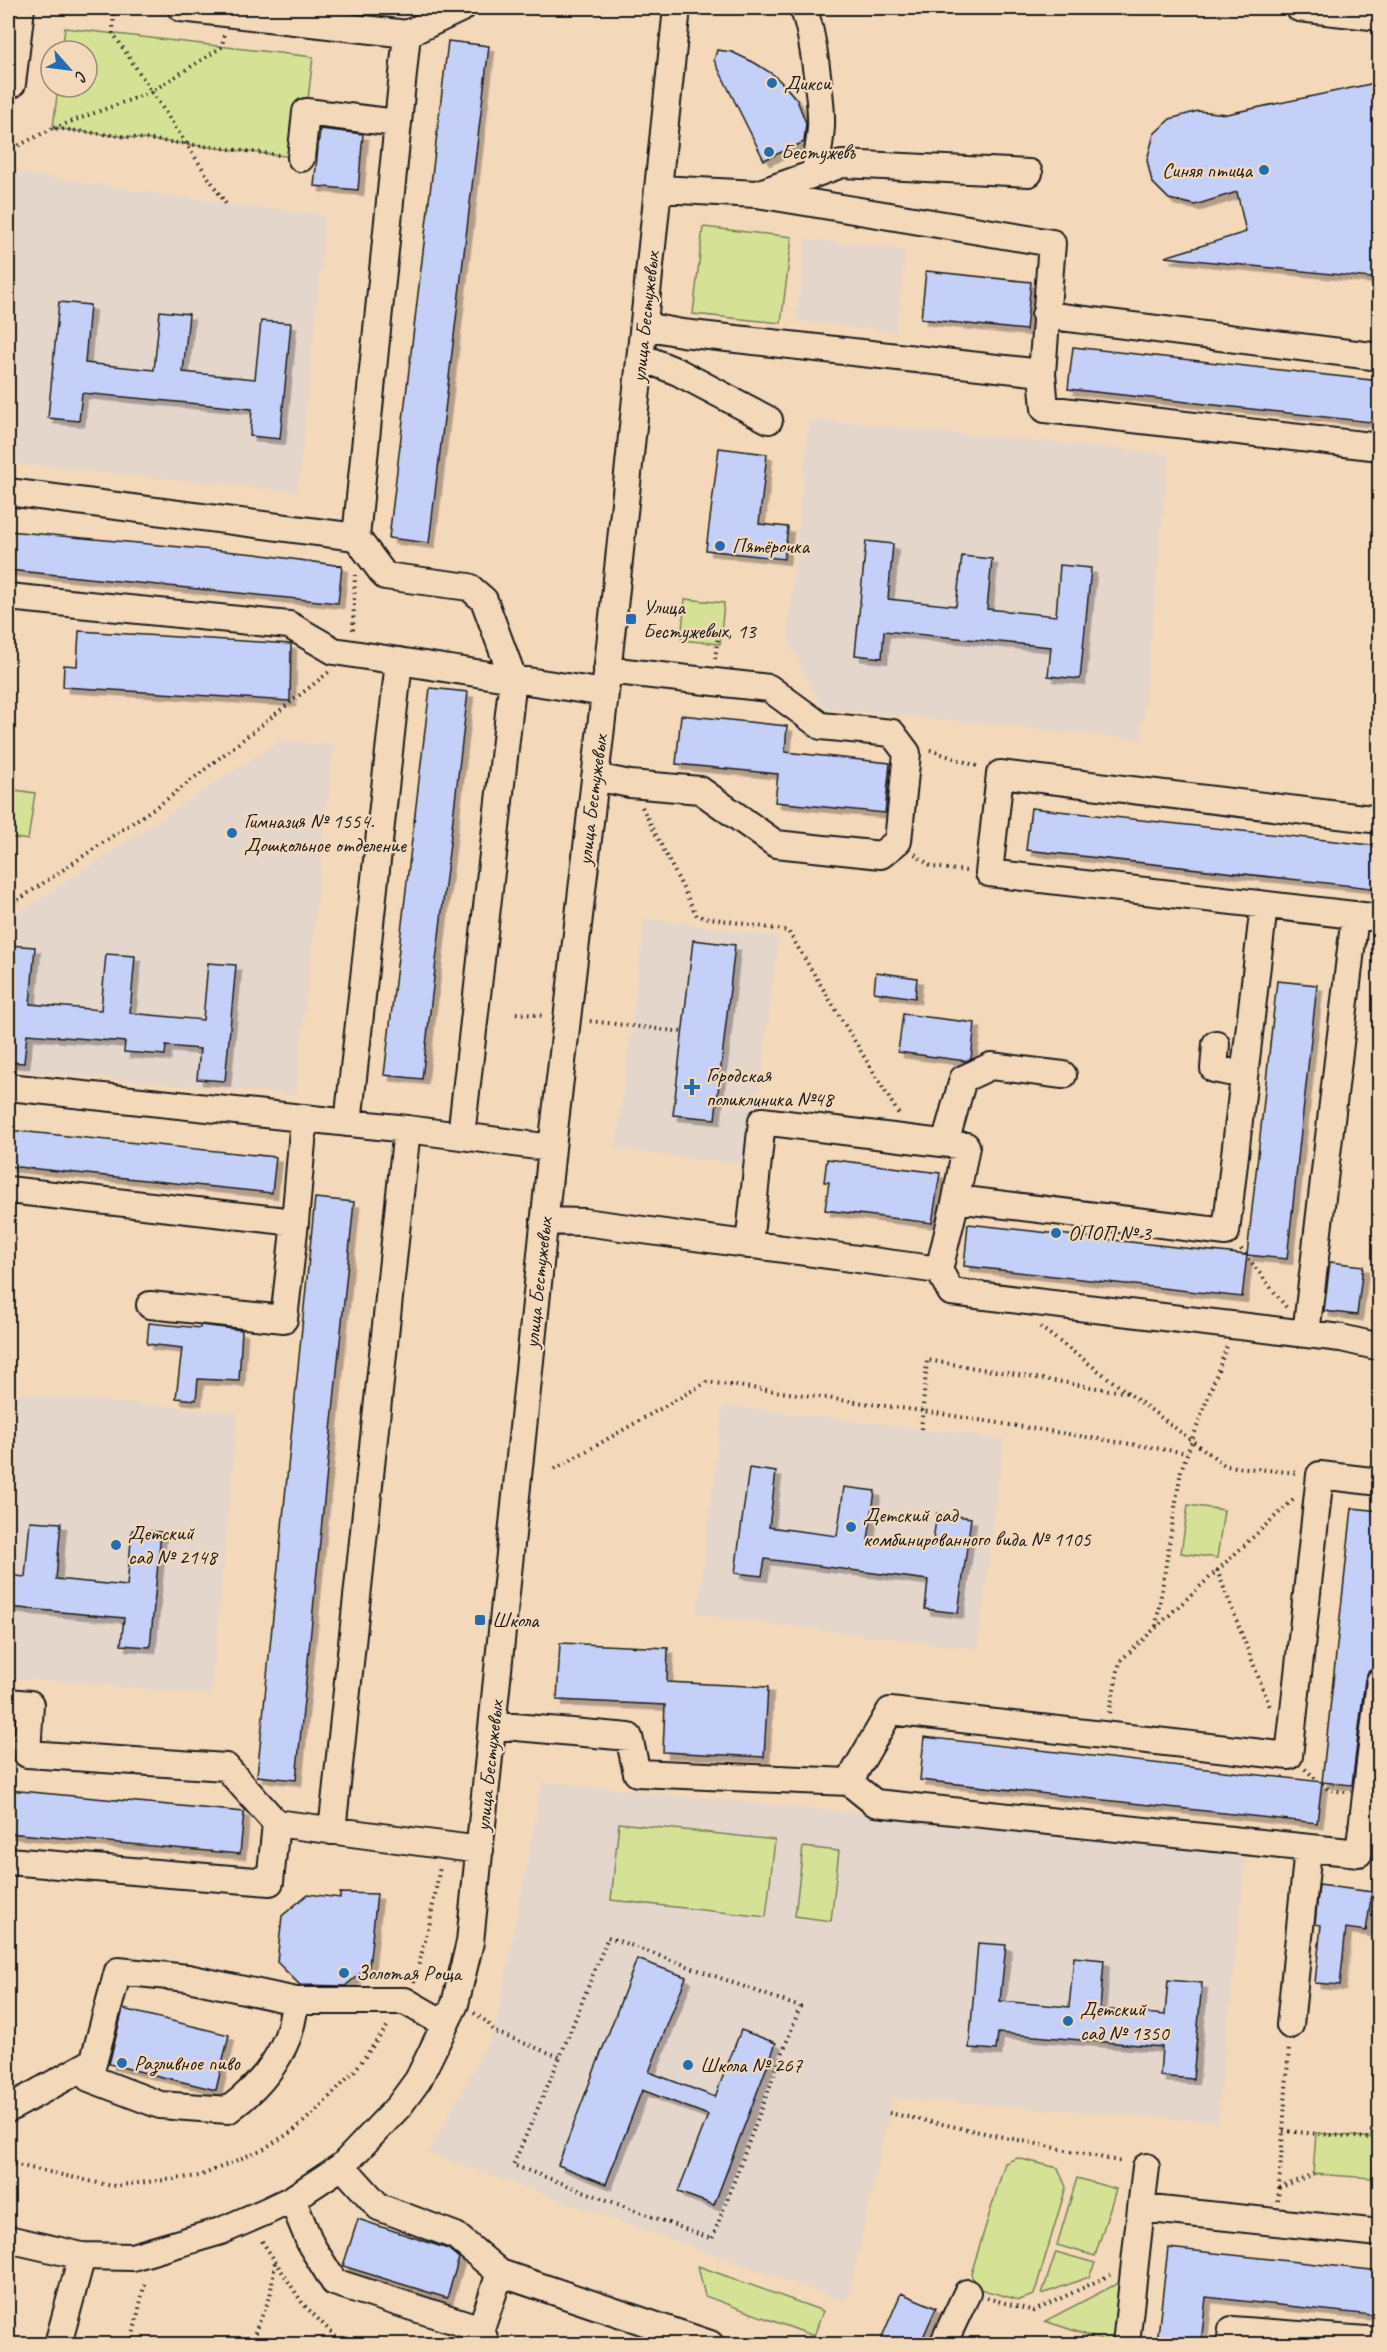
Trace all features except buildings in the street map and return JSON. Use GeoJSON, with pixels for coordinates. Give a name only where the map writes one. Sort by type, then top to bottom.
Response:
{"type":"FeatureCollection","features":[{"type":"Feature","properties":{"kind":"street"},"geometry":{"type":"LineString","coordinates":[[181,8],[407,34],[462,8]]}},
{"type":"Feature","properties":{"kind":"street","name":"улица Бестужевых"},"geometry":{"type":"LineString","coordinates":[[8,2239],[82,2256],[132,2257],[221,2231],[292,2199],[342,2166],[399,2106],[418,2080],[455,2004],[470,1942],[544,1221],[606,681],[677,8]]}},
{"type":"Feature","properties":{"kind":"street"},"geometry":{"type":"LineString","coordinates":[[802,8],[807,12],[813,48],[821,124],[815,173]]}},
{"type":"Feature","properties":{"kind":"street"},"geometry":{"type":"LineString","coordinates":[[1299,8],[1380,17]]}},
{"type":"Feature","properties":{"kind":"street"},"geometry":{"type":"LineString","coordinates":[[8,84],[12,84],[16,22]]}},
{"type":"Feature","properties":{"kind":"street"},"geometry":{"type":"LineString","coordinates":[[407,34],[357,537],[385,576],[469,587],[484,600],[513,678],[461,1136]]}},
{"type":"Feature","properties":{"kind":"street"},"geometry":{"type":"LineString","coordinates":[[301,158],[306,112],[397,123]]}},
{"type":"Feature","properties":{"kind":"street"},"geometry":{"type":"LineString","coordinates":[[757,194],[842,164],[1029,173]]}},
{"type":"Feature","properties":{"kind":"street"},"geometry":{"type":"LineString","coordinates":[[659,189],[757,194],[1052,243],[1042,373],[1045,409],[1380,447]]}},
{"type":"Feature","properties":{"kind":"street"},"geometry":{"type":"LineString","coordinates":[[1045,315],[1380,357]]}},
{"type":"Feature","properties":{"kind":"street"},"geometry":{"type":"LineString","coordinates":[[644,326],[682,333],[1042,373]]}},
{"type":"Feature","properties":{"kind":"street"},"geometry":{"type":"LineString","coordinates":[[640,357],[678,372],[769,420]]}},
{"type":"Feature","properties":{"kind":"street"},"geometry":{"type":"LineString","coordinates":[[8,492],[357,537]]}},
{"type":"Feature","properties":{"kind":"street"},"geometry":{"type":"LineString","coordinates":[[8,597],[289,625],[334,651],[513,678],[712,681],[769,688],[821,726],[891,733],[907,753],[898,841],[880,855],[776,844],[700,790],[630,784],[595,777]]}},
{"type":"Feature","properties":{"kind":"street"},"geometry":{"type":"LineString","coordinates":[[348,1123],[399,661]]}},
{"type":"Feature","properties":{"kind":"street"},"geometry":{"type":"LineString","coordinates":[[1306,1334],[1367,917],[989,873],[1000,774],[1380,820]]}},
{"type":"Feature","properties":{"kind":"street"},"geometry":{"type":"LineString","coordinates":[[957,1199],[1226,1232],[1264,905]]}},
{"type":"Feature","properties":{"kind":"street"},"geometry":{"type":"LineString","coordinates":[[1216,1044],[1214,1070],[1244,1075]]}},
{"type":"Feature","properties":{"kind":"street"},"geometry":{"type":"LineString","coordinates":[[945,1143],[963,1079],[991,1066],[1063,1075]]}},
{"type":"Feature","properties":{"kind":"street"},"geometry":{"type":"LineString","coordinates":[[8,1087],[407,1129],[552,1148]]}},
{"type":"Feature","properties":{"kind":"street"},"geometry":{"type":"LineString","coordinates":[[150,1305],[284,1319],[304,1119]]}},
{"type":"Feature","properties":{"kind":"street"},"geometry":{"type":"LineString","coordinates":[[749,1245],[762,1121],[966,1146],[957,1199],[939,1270],[951,1292],[1341,1338],[1380,1347]]}},
{"type":"Feature","properties":{"kind":"street"},"geometry":{"type":"LineString","coordinates":[[332,1831],[407,1129]]}},
{"type":"Feature","properties":{"kind":"street"},"geometry":{"type":"LineString","coordinates":[[8,1190],[295,1222]]}},
{"type":"Feature","properties":{"kind":"street"},"geometry":{"type":"LineString","coordinates":[[544,1221],[584,1222],[939,1270]]}},
{"type":"Feature","properties":{"kind":"street"},"geometry":{"type":"LineString","coordinates":[[849,1782],[890,1711],[1289,1756],[1320,1475],[1380,1482]]}},
{"type":"Feature","properties":{"kind":"street"},"geometry":{"type":"LineString","coordinates":[[493,1725],[629,1737],[637,1773],[849,1782],[875,1803],[1359,1853],[1380,1681]]}},
{"type":"Feature","properties":{"kind":"street"},"geometry":{"type":"LineString","coordinates":[[8,1702],[30,1704],[27,1754],[226,1767],[276,1823],[480,1850]]}},
{"type":"Feature","properties":{"kind":"street"},"geometry":{"type":"LineString","coordinates":[[8,1861],[270,1882],[276,1823]]}},
{"type":"Feature","properties":{"kind":"street"},"geometry":{"type":"LineString","coordinates":[[1290,2025],[1308,1849]]}},
{"type":"Feature","properties":{"kind":"street"},"geometry":{"type":"LineString","coordinates":[[296,2001],[287,2037],[266,2074],[250,2094],[228,2110],[160,2105],[89,2078],[118,1971],[188,1978],[296,2001],[405,2001],[445,2024]]}},
{"type":"Feature","properties":{"kind":"street"},"geometry":{"type":"LineString","coordinates":[[8,2109],[93,2062]]}},
{"type":"Feature","properties":{"kind":"street"},"geometry":{"type":"LineString","coordinates":[[342,2166],[379,2207],[456,2236],[500,2273],[710,2344]]}},
{"type":"Feature","properties":{"kind":"street"},"geometry":{"type":"LineString","coordinates":[[1126,2344],[1146,2167]]}},
{"type":"Feature","properties":{"kind":"street"},"geometry":{"type":"LineString","coordinates":[[292,2199],[311,2244],[334,2282],[483,2337],[500,2273]]}},
{"type":"Feature","properties":{"kind":"street"},"geometry":{"type":"LineString","coordinates":[[1141,2208],[1380,2233]]}},
{"type":"Feature","properties":{"kind":"street"},"geometry":{"type":"LineString","coordinates":[[58,2344],[82,2256]]}},
{"type":"Feature","properties":{"kind":"street"},"geometry":{"type":"LineString","coordinates":[[943,2344],[967,2293]]}},
{"type":"Feature","properties":{"kind":"street"},"geometry":{"type":"LineString","coordinates":[[1230,2344],[1232,2330],[1380,2341]]}},
{"type":"Feature","properties":{"kind":"path"},"geometry":{"type":"LineString","coordinates":[[114,8],[113,33],[226,204]]}},
{"type":"Feature","properties":{"kind":"path"},"geometry":{"type":"LineString","coordinates":[[8,151],[53,128],[151,92],[222,46],[227,13]]}},
{"type":"Feature","properties":{"kind":"path"},"geometry":{"type":"LineString","coordinates":[[53,128],[301,158]]}},
{"type":"Feature","properties":{"kind":"path"},"geometry":{"type":"LineString","coordinates":[[8,907],[166,800],[352,654],[357,537]]}},
{"type":"Feature","properties":{"kind":"path"},"geometry":{"type":"LineString","coordinates":[[712,681],[719,629]]}},
{"type":"Feature","properties":{"kind":"path"},"geometry":{"type":"LineString","coordinates":[[907,753],[922,747],[1000,774]]}},
{"type":"Feature","properties":{"kind":"path"},"geometry":{"type":"LineString","coordinates":[[630,784],[697,916],[788,931],[914,1140]]}},
{"type":"Feature","properties":{"kind":"path"},"geometry":{"type":"LineString","coordinates":[[898,841],[932,867],[989,873]]}},
{"type":"Feature","properties":{"kind":"path"},"geometry":{"type":"LineString","coordinates":[[516,1013],[546,1016]]}},
{"type":"Feature","properties":{"kind":"path"},"geometry":{"type":"LineString","coordinates":[[590,1021],[683,1032]]}},
{"type":"Feature","properties":{"kind":"path"},"geometry":{"type":"LineString","coordinates":[[1226,1232],[1247,1255],[1306,1334]]}},
{"type":"Feature","properties":{"kind":"path"},"geometry":{"type":"LineString","coordinates":[[1038,1325],[1226,1466],[1320,1475]]}},
{"type":"Feature","properties":{"kind":"path"},"geometry":{"type":"LineString","coordinates":[[1156,1627],[1181,1470],[1234,1326]]}},
{"type":"Feature","properties":{"kind":"path"},"geometry":{"type":"LineString","coordinates":[[921,1429],[927,1360],[1129,1393]]}},
{"type":"Feature","properties":{"kind":"path"},"geometry":{"type":"LineString","coordinates":[[555,1469],[707,1382],[923,1412],[1187,1453]]}},
{"type":"Feature","properties":{"kind":"path"},"geometry":{"type":"LineString","coordinates":[[1104,1735],[1120,1661],[1320,1475]]}},
{"type":"Feature","properties":{"kind":"path"},"geometry":{"type":"LineString","coordinates":[[1217,1570],[1272,1712]]}},
{"type":"Feature","properties":{"kind":"path"},"geometry":{"type":"LineString","coordinates":[[8,2163],[112,2187],[200,2176],[263,2149],[293,2131],[318,2110],[356,2069],[405,2001],[417,1978],[443,1846]]}},
{"type":"Feature","properties":{"kind":"path"},"geometry":{"type":"LineString","coordinates":[[608,1937],[800,2007],[712,2239],[513,2165],[560,2057],[608,1937]]}},
{"type":"Feature","properties":{"kind":"path"},"geometry":{"type":"LineString","coordinates":[[469,2010],[487,2022],[495,2031],[560,2057]]}},
{"type":"Feature","properties":{"kind":"path"},"geometry":{"type":"LineString","coordinates":[[1276,2222],[1290,2025]]}},
{"type":"Feature","properties":{"kind":"path"},"geometry":{"type":"LineString","coordinates":[[889,2113],[1146,2167]]}},
{"type":"Feature","properties":{"kind":"path"},"geometry":{"type":"LineString","coordinates":[[1283,2131],[1380,2139]]}},
{"type":"Feature","properties":{"kind":"path"},"geometry":{"type":"LineString","coordinates":[[1279,2188],[1313,2174]]}},
{"type":"Feature","properties":{"kind":"path"},"geometry":{"type":"LineString","coordinates":[[262,2241],[303,2304],[343,2344]]}},
{"type":"Feature","properties":{"kind":"path"},"geometry":{"type":"LineString","coordinates":[[250,2344],[270,2297],[275,2261]]}},
{"type":"Feature","properties":{"kind":"path"},"geometry":{"type":"LineString","coordinates":[[967,2293],[1034,2312],[1135,2262]]}},
{"type":"Feature","properties":{"kind":"path"},"geometry":{"type":"LineString","coordinates":[[131,2344],[145,2282]]}},
{"type":"Feature","properties":{"kind":"shaded area"},"geometry":{"type":"Polygon","coordinates":[[[8,171],[226,204],[326,215],[298,492],[8,463],[8,171]]]}},
{"type":"Feature","properties":{"kind":"shaded area"},"geometry":{"type":"Polygon","coordinates":[[[806,239],[906,250],[896,332],[796,321],[806,239]]]}},
{"type":"Feature","properties":{"kind":"shaded area"},"geometry":{"type":"Polygon","coordinates":[[[809,419],[1169,454],[1141,740],[822,708],[787,639],[809,419]]]}},
{"type":"Feature","properties":{"kind":"shaded area","name":"Гимназия № 1554. Дошкольное отделение"},"geometry":{"type":"Polygon","coordinates":[[[280,740],[334,745],[296,1095],[8,1070],[8,920],[280,740]]]}},
{"type":"Feature","properties":{"kind":"shaded area","name":"Городская поликлиника №48"},"geometry":{"type":"Polygon","coordinates":[[[645,919],[779,936],[750,1165],[616,1149],[645,919]]]}},
{"type":"Feature","properties":{"kind":"shaded area","name":"Детский сад № 2148"},"geometry":{"type":"Polygon","coordinates":[[[8,1393],[238,1413],[211,1695],[8,1677],[8,1393]]]}},
{"type":"Feature","properties":{"kind":"shaded area","name":"Детский сад комбинированного вида № 1105"},"geometry":{"type":"Polygon","coordinates":[[[723,1405],[1004,1439],[978,1649],[697,1615],[723,1405]]]}},
{"type":"Feature","properties":{"kind":"shaded area","name":"Школа № 267"},"geometry":{"type":"Polygon","coordinates":[[[542,1782],[1246,1854],[1218,2122],[893,2098],[847,2302],[428,2153],[495,2031],[542,1782]]]}},
{"type":"Feature","properties":{"kind":"green space"},"geometry":{"type":"Polygon","coordinates":[[[65,28],[313,57],[301,158],[53,128],[57,99],[99,99],[99,39],[64,39],[65,28]]]}},
{"type":"Feature","properties":{"kind":"green space"},"geometry":{"type":"Polygon","coordinates":[[[703,227],[792,237],[781,323],[693,314],[703,227]]]}},
{"type":"Feature","properties":{"kind":"green space"},"geometry":{"type":"Polygon","coordinates":[[[685,599],[724,603],[720,644],[681,640],[685,599]]]}},
{"type":"Feature","properties":{"kind":"green space"},"geometry":{"type":"Polygon","coordinates":[[[8,789],[35,793],[28,840],[8,837],[8,789]]]}},
{"type":"Feature","properties":{"kind":"green space"},"geometry":{"type":"Polygon","coordinates":[[[1188,1505],[1224,1510],[1217,1558],[1181,1553],[1188,1505]]]}},
{"type":"Feature","properties":{"kind":"green space"},"geometry":{"type":"Polygon","coordinates":[[[619,1823],[775,1840],[766,1917],[611,1900],[619,1823]]]}},
{"type":"Feature","properties":{"kind":"green space"},"geometry":{"type":"Polygon","coordinates":[[[803,1847],[839,1851],[831,1921],[795,1916],[803,1847]]]}},
{"type":"Feature","properties":{"kind":"green space"},"geometry":{"type":"Polygon","coordinates":[[[1316,2133],[1375,2138],[1372,2178],[1313,2174],[1316,2133]]]}},
{"type":"Feature","properties":{"kind":"green space"},"geometry":{"type":"Polygon","coordinates":[[[1017,2158],[1058,2168],[1066,2187],[1034,2295],[1019,2300],[976,2288],[971,2274],[1005,2163],[1017,2158]]]}},
{"type":"Feature","properties":{"kind":"green space"},"geometry":{"type":"Polygon","coordinates":[[[1077,2178],[1116,2189],[1095,2256],[1057,2245],[1077,2178]]]}},
{"type":"Feature","properties":{"kind":"green space"},"geometry":{"type":"Polygon","coordinates":[[[1056,2252],[1095,2263],[1089,2277],[1042,2294],[1056,2252]]]}},
{"type":"Feature","properties":{"kind":"green space"},"geometry":{"type":"Polygon","coordinates":[[[698,2266],[823,2311],[814,2336],[705,2296],[698,2266]]]}},
{"type":"Feature","properties":{"kind":"green space"},"geometry":{"type":"Polygon","coordinates":[[[1124,2280],[1114,2344],[1045,2321],[1124,2280]]]}},
{"type":"Feature","properties":{"kind":"place","name":"Дикси"},"geometry":{"type":"Point","coordinates":[772,83]}},
{"type":"Feature","properties":{"kind":"place","name":"Бестужевъ"},"geometry":{"type":"Point","coordinates":[769,152]}},
{"type":"Feature","properties":{"kind":"place","name":"Синяя птица"},"geometry":{"type":"Point","coordinates":[1264,170]}},
{"type":"Feature","properties":{"kind":"place","name":"Пятёрочка"},"geometry":{"type":"Point","coordinates":[720,546]}},
{"type":"Feature","properties":{"kind":"place","name":"Улица Бестужевых, 13"},"geometry":{"type":"Point","coordinates":[631,619]}},
{"type":"Feature","properties":{"kind":"place","name":"Гимназия № 1554. Дошкольное отделение"},"geometry":{"type":"Point","coordinates":[232,833]}},
{"type":"Feature","properties":{"kind":"place","name":"Городская поликлиника №48"},"geometry":{"type":"Point","coordinates":[692,1087]}},
{"type":"Feature","properties":{"kind":"place","name":"ОПОП № 3"},"geometry":{"type":"Point","coordinates":[1056,1233]}},
{"type":"Feature","properties":{"kind":"place","name":"Детский сад комбинированного вида № 1105"},"geometry":{"type":"Point","coordinates":[851,1527]}},
{"type":"Feature","properties":{"kind":"place","name":"Детский сад № 2148"},"geometry":{"type":"Point","coordinates":[116,1545]}},
{"type":"Feature","properties":{"kind":"place","name":"Школа"},"geometry":{"type":"Point","coordinates":[480,1620]}},
{"type":"Feature","properties":{"kind":"place","name":"Золотая Роща"},"geometry":{"type":"Point","coordinates":[344,1973]}},
{"type":"Feature","properties":{"kind":"place","name":"Детский сад № 1350"},"geometry":{"type":"Point","coordinates":[1068,2021]}},
{"type":"Feature","properties":{"kind":"place","name":"Разливное пиво"},"geometry":{"type":"Point","coordinates":[122,2063]}},
{"type":"Feature","properties":{"kind":"place","name":"Школа № 267"},"geometry":{"type":"Point","coordinates":[688,2065]}}]}
